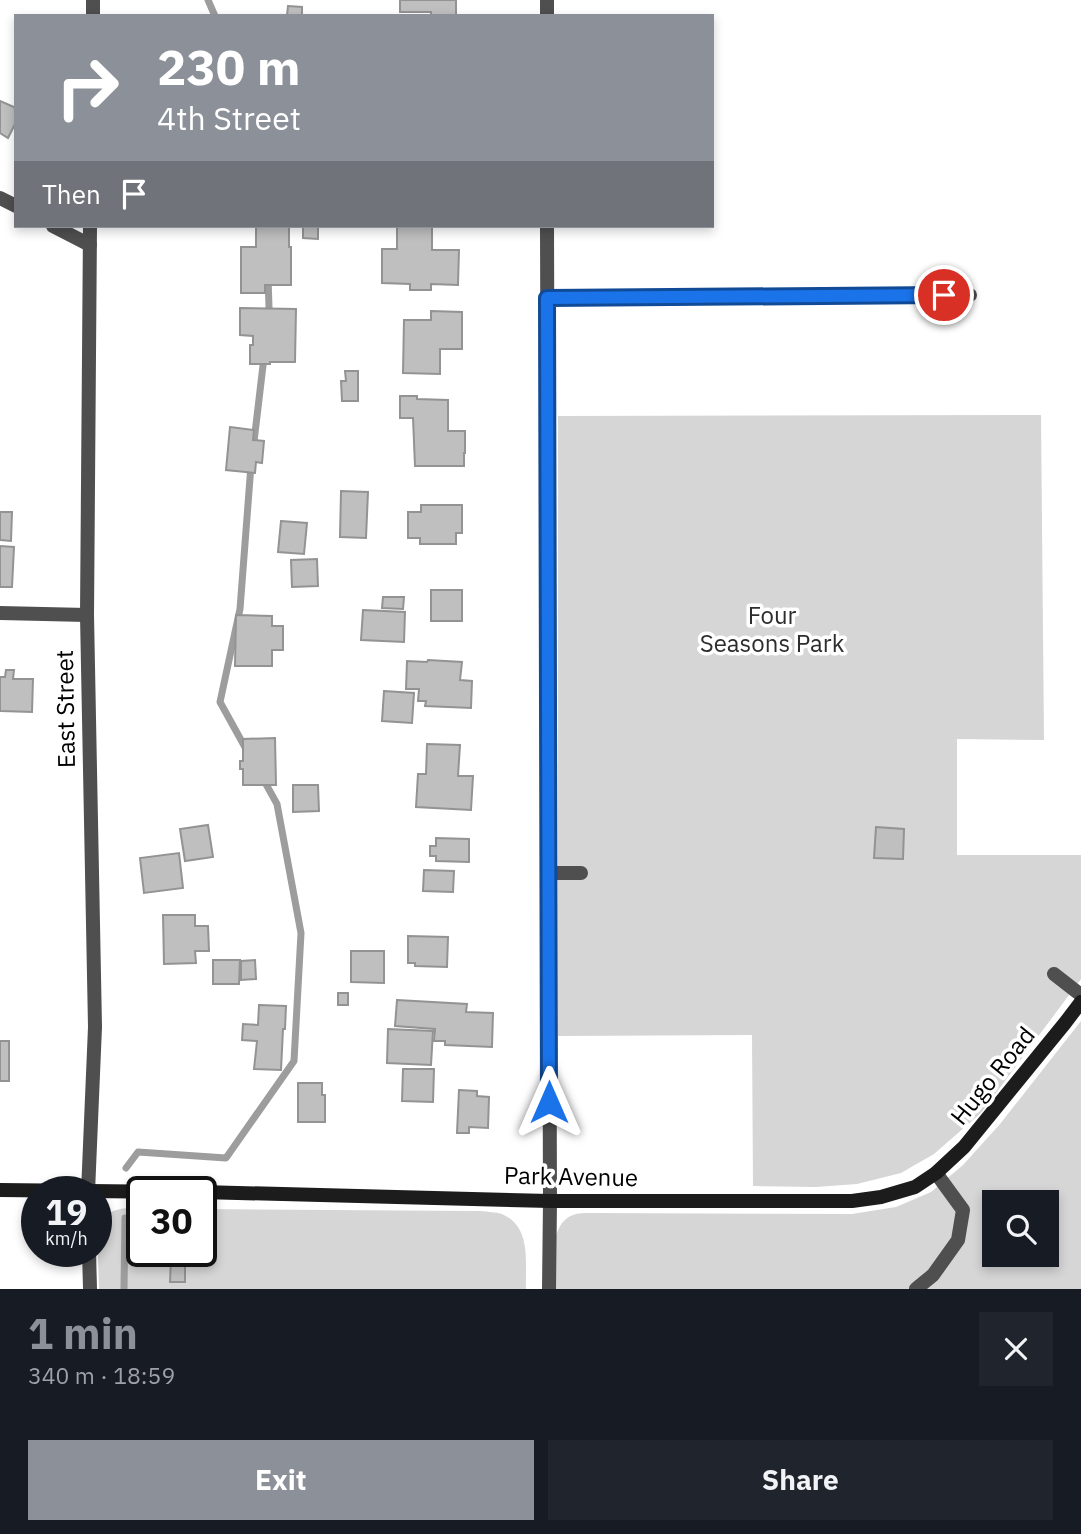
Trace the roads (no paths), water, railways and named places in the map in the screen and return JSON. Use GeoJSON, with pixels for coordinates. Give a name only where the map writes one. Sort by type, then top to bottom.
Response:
{"type":"FeatureCollection","features":[{"type":"Feature","properties":{"kind":"street"},"geometry":{"type":"LineString","coordinates":[[57,228],[90,245]]}},
{"type":"Feature","properties":{"kind":"street","name":"East Street"},"geometry":{"type":"LineString","coordinates":[[89,1176],[95,1027],[87,615],[90,228]]}},
{"type":"Feature","properties":{"kind":"street"},"geometry":{"type":"LineString","coordinates":[[547,228],[549,1289]]}},
{"type":"Feature","properties":{"kind":"street"},"geometry":{"type":"LineString","coordinates":[[547,298],[970,295]]}},
{"type":"Feature","properties":{"kind":"street"},"geometry":{"type":"LineString","coordinates":[[0,613],[87,615]]}},
{"type":"Feature","properties":{"kind":"street"},"geometry":{"type":"LineString","coordinates":[[549,873],[581,873]]}},
{"type":"Feature","properties":{"kind":"street"},"geometry":{"type":"LineString","coordinates":[[1054,974],[1081,995]]}},
{"type":"Feature","properties":{"kind":"street","name":"Hugo Road"},"geometry":{"type":"LineString","coordinates":[[936,1173],[964,1147],[1081,1002]]}},
{"type":"Feature","properties":{"kind":"street"},"geometry":{"type":"LineString","coordinates":[[916,1289],[933,1275],[958,1240],[963,1210],[936,1173]]}},
{"type":"Feature","properties":{"kind":"street","name":"Park Avenue"},"geometry":{"type":"LineString","coordinates":[[217,1192],[550,1201],[852,1201],[881,1198],[915,1187],[936,1173]]}},
{"type":"Feature","properties":{"kind":"street"},"geometry":{"type":"LineString","coordinates":[[0,1190],[21,1190]]}},
{"type":"Feature","properties":{"kind":"street"},"geometry":{"type":"LineString","coordinates":[[89,1267],[90,1289]]}},
{"type":"Feature","properties":{"kind":"waterway"},"geometry":{"type":"LineString","coordinates":[[208,0],[214,14]]}},
{"type":"Feature","properties":{"kind":"waterway"},"geometry":{"type":"LineString","coordinates":[[268,277],[268,318]]}},
{"type":"Feature","properties":{"kind":"waterway"},"geometry":{"type":"LineString","coordinates":[[253,450],[264,357]]}},
{"type":"Feature","properties":{"kind":"waterway"},"geometry":{"type":"LineString","coordinates":[[246,749],[220,702],[240,609],[251,465]]}},
{"type":"Feature","properties":{"kind":"waterway"},"geometry":{"type":"LineString","coordinates":[[126,1168],[138,1152],[226,1158],[294,1061],[301,933],[277,804],[262,777]]}},
{"type":"Feature","properties":{"kind":"waterway"},"geometry":{"type":"LineString","coordinates":[[124,1289],[125,1218]]}},
{"type":"Feature","properties":{"kind":"park label","name":"Four Seasons Park"},"geometry":{"type":"Point","coordinates":[772,630]}}]}
